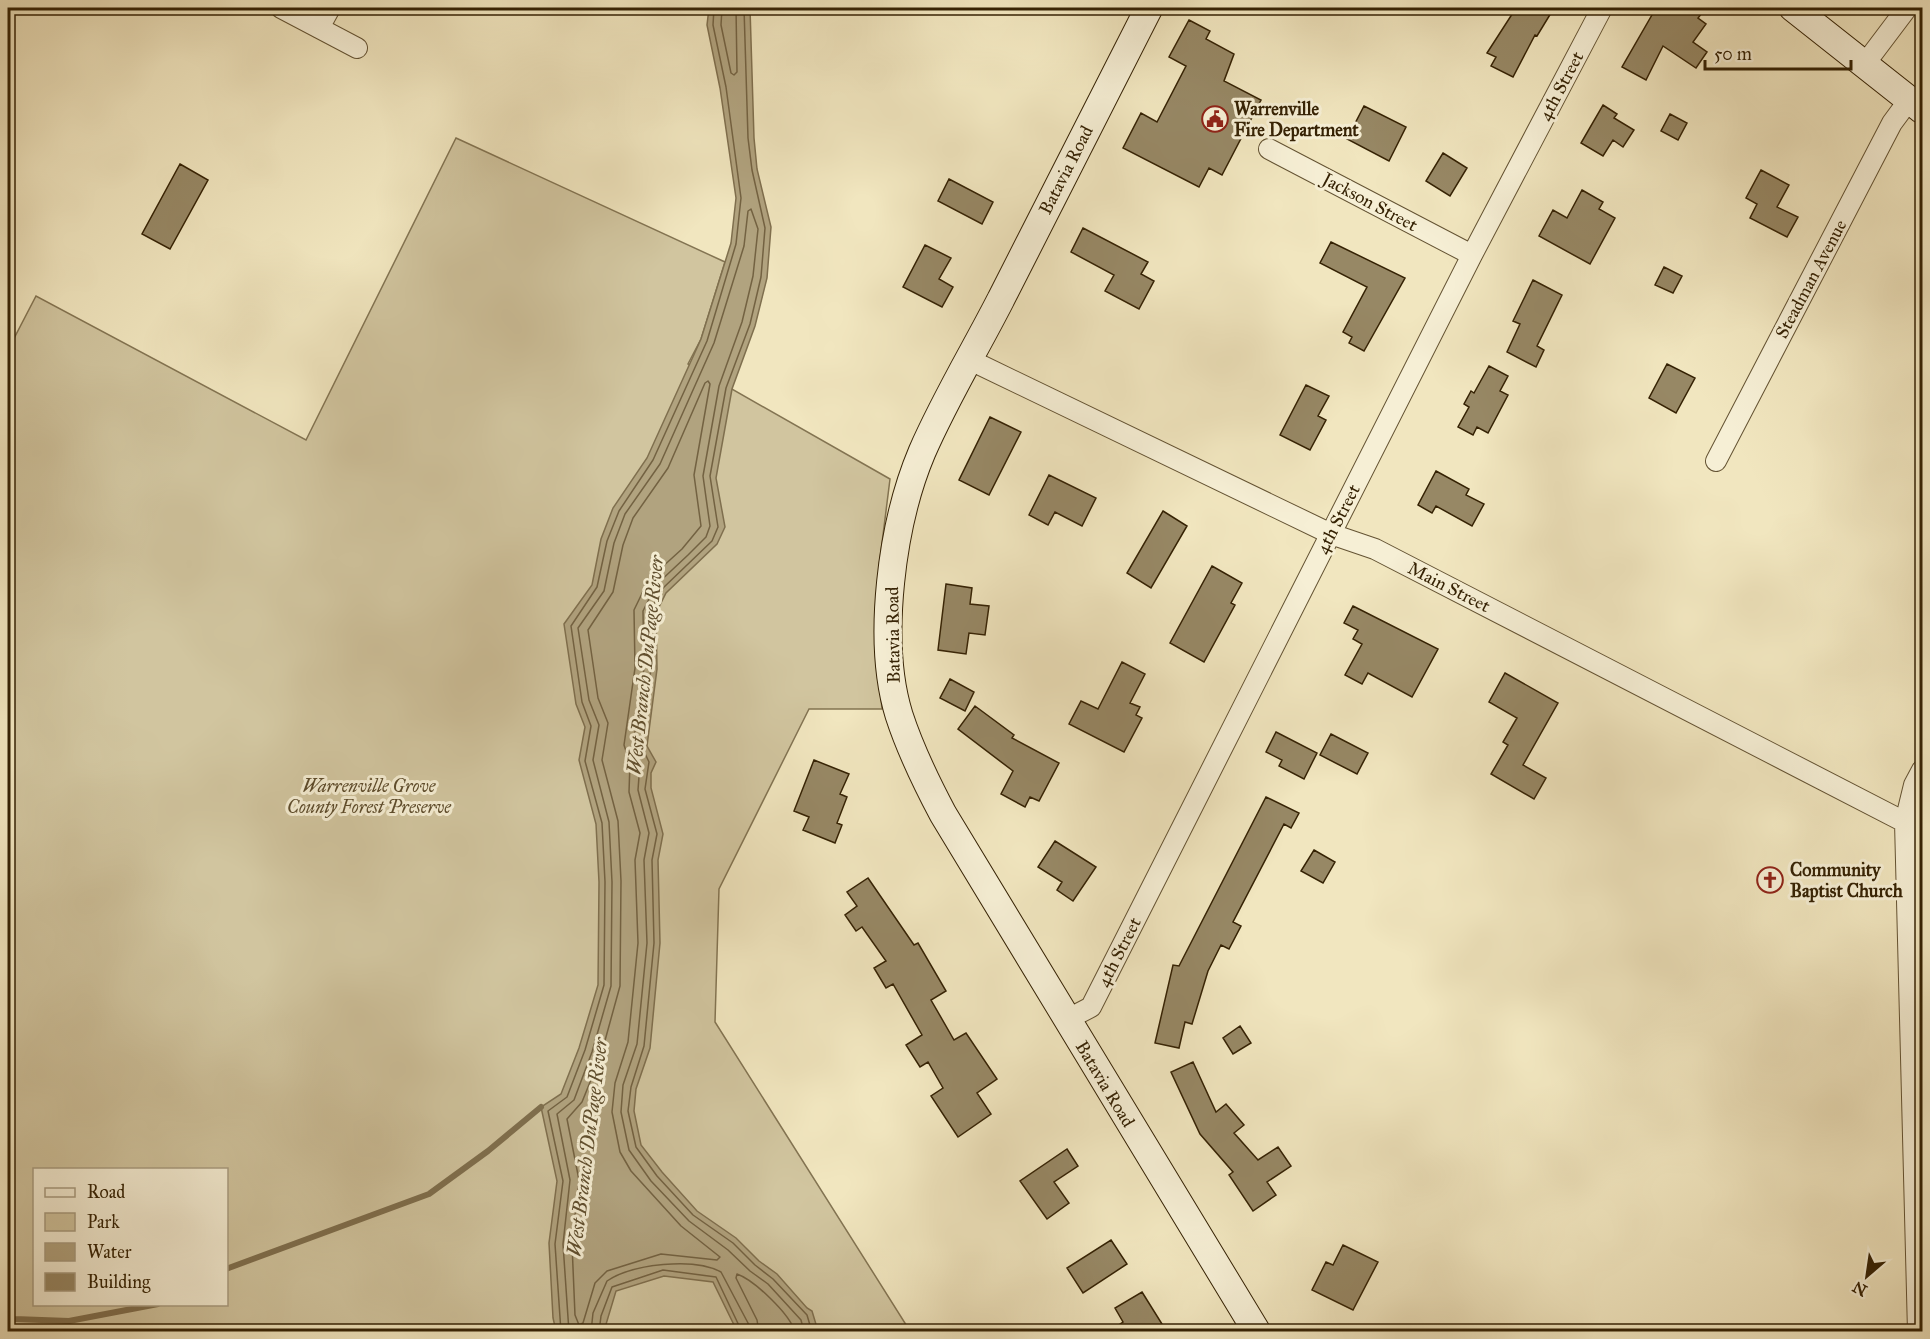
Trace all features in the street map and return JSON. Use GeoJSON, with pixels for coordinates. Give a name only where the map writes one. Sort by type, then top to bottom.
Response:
{"type":"FeatureCollection","features":[{"type":"Feature","properties":{"kind":"main road","name":"Batavia Road"},"geometry":{"type":"LineString","coordinates":[[1149,8],[922,453],[906,497],[892,556],[891,680],[899,714],[919,768],[943,814],[1257,1332]]}},
{"type":"Feature","properties":{"kind":"main road"},"geometry":{"type":"LineString","coordinates":[[1793,8],[1916,105]]}},
{"type":"Feature","properties":{"kind":"street"},"geometry":{"type":"LineString","coordinates":[[281,8],[357,48]]}},
{"type":"Feature","properties":{"kind":"street"},"geometry":{"type":"LineString","coordinates":[[319,28],[330,8]]}},
{"type":"Feature","properties":{"kind":"street","name":"4th Street"},"geometry":{"type":"LineString","coordinates":[[1066,1020],[1091,1007],[1472,255],[1602,8]]}},
{"type":"Feature","properties":{"kind":"street"},"geometry":{"type":"LineString","coordinates":[[1864,64],[1907,8]]}},
{"type":"Feature","properties":{"kind":"street","name":"Steadman Avenue"},"geometry":{"type":"LineString","coordinates":[[1716,461],[1892,123],[1916,105]]}},
{"type":"Feature","properties":{"kind":"street","name":"Jackson Street"},"geometry":{"type":"LineString","coordinates":[[1269,149],[1472,255]]}},
{"type":"Feature","properties":{"kind":"street","name":"Main Street"},"geometry":{"type":"LineString","coordinates":[[968,359],[1331,534],[1375,549],[1923,831]]}},
{"type":"Feature","properties":{"kind":"street"},"geometry":{"type":"LineString","coordinates":[[1918,1332],[1905,822],[1914,785],[1923,770]]}},
{"type":"Feature","properties":{"kind":"green space","name":"Warrenville Grove County Forest Preserve"},"geometry":{"type":"Polygon","coordinates":[[[456,138],[725,262],[701,339],[688,364],[890,479],[879,567],[875,634],[882,709],[809,709],[719,889],[715,1022],[910,1331],[8,1332],[8,350],[36,296],[306,440],[456,138]]]}},
{"type":"Feature","properties":{"kind":"water","name":"West Branch DuPage River"},"geometry":{"type":"Polygon","coordinates":[[[709,8],[750,8],[754,138],[757,169],[771,227],[767,278],[755,326],[732,389],[716,478],[725,527],[717,544],[666,593],[656,613],[657,669],[647,746],[656,762],[651,773],[651,788],[663,834],[658,860],[660,943],[650,1048],[636,1089],[634,1111],[641,1145],[662,1172],[697,1211],[736,1238],[759,1261],[777,1274],[812,1311],[818,1331],[737,1331],[713,1282],[664,1276],[616,1291],[604,1331],[556,1331],[553,1318],[549,1243],[557,1181],[541,1107],[561,1094],[579,1048],[598,985],[599,882],[596,824],[579,760],[585,727],[576,704],[564,624],[592,585],[601,539],[613,508],[647,458],[701,339],[731,243],[736,198],[720,88],[707,25],[709,8]]]}},
{"type":"Feature","properties":{"kind":"building"},"geometry":{"type":"Polygon","coordinates":[[[1516,8],[1541,8],[1551,13],[1537,36],[1535,35],[1513,77],[1491,66],[1496,57],[1487,53],[1516,8]]]}},
{"type":"Feature","properties":{"kind":"building"},"geometry":{"type":"Polygon","coordinates":[[[1656,8],[1706,8],[1698,18],[1706,24],[1693,42],[1707,52],[1696,68],[1663,46],[1646,80],[1622,67],[1656,8]]]}},
{"type":"Feature","properties":{"kind":"building","name":"Warrenville Fire Department"},"geometry":{"type":"Polygon","coordinates":[[[1189,20],[1210,31],[1206,39],[1234,54],[1224,81],[1261,100],[1222,175],[1209,168],[1199,187],[1123,148],[1141,113],[1157,122],[1186,66],[1169,57],[1189,20]]]}},
{"type":"Feature","properties":{"kind":"building"},"geometry":{"type":"Polygon","coordinates":[[[1603,105],[1617,114],[1614,118],[1634,130],[1623,147],[1613,140],[1603,156],[1581,143],[1603,105]]]}},
{"type":"Feature","properties":{"kind":"building"},"geometry":{"type":"Polygon","coordinates":[[[1364,106],[1406,127],[1389,161],[1347,139],[1364,106]]]}},
{"type":"Feature","properties":{"kind":"building"},"geometry":{"type":"Polygon","coordinates":[[[1670,114],[1687,123],[1678,140],[1661,131],[1670,114]]]}},
{"type":"Feature","properties":{"kind":"building"},"geometry":{"type":"Polygon","coordinates":[[[1443,153],[1467,168],[1450,196],[1426,181],[1443,153]]]}},
{"type":"Feature","properties":{"kind":"building"},"geometry":{"type":"Polygon","coordinates":[[[180,164],[208,180],[170,249],[142,234],[180,164]]]}},
{"type":"Feature","properties":{"kind":"building"},"geometry":{"type":"Polygon","coordinates":[[[1761,170],[1789,185],[1777,207],[1798,217],[1787,237],[1750,218],[1757,204],[1746,198],[1761,170]]]}},
{"type":"Feature","properties":{"kind":"building"},"geometry":{"type":"Polygon","coordinates":[[[949,179],[993,202],[982,224],[938,201],[949,179]]]}},
{"type":"Feature","properties":{"kind":"building"},"geometry":{"type":"Polygon","coordinates":[[[1582,190],[1603,202],[1599,209],[1615,218],[1590,264],[1539,236],[1553,210],[1567,218],[1582,190]]]}},
{"type":"Feature","properties":{"kind":"building"},"geometry":{"type":"Polygon","coordinates":[[[1083,228],[1148,262],[1141,274],[1154,281],[1139,309],[1105,291],[1114,275],[1071,252],[1083,228]]]}},
{"type":"Feature","properties":{"kind":"building"},"geometry":{"type":"Polygon","coordinates":[[[1331,242],[1405,278],[1364,351],[1349,343],[1352,337],[1343,332],[1367,287],[1320,263],[1331,242]]]}},
{"type":"Feature","properties":{"kind":"building"},"geometry":{"type":"Polygon","coordinates":[[[925,245],[951,258],[939,279],[953,287],[942,307],[903,287],[925,245]]]}},
{"type":"Feature","properties":{"kind":"building"},"geometry":{"type":"Polygon","coordinates":[[[1664,267],[1682,276],[1673,293],[1655,285],[1664,267]]]}},
{"type":"Feature","properties":{"kind":"building"},"geometry":{"type":"Polygon","coordinates":[[[1533,280],[1562,295],[1537,346],[1544,350],[1536,367],[1507,352],[1520,324],[1513,321],[1533,280]]]}},
{"type":"Feature","properties":{"kind":"building"},"geometry":{"type":"Polygon","coordinates":[[[1667,364],[1695,378],[1676,413],[1649,398],[1667,364]]]}},
{"type":"Feature","properties":{"kind":"building"},"geometry":{"type":"Polygon","coordinates":[[[1489,366],[1508,376],[1500,391],[1508,395],[1488,433],[1477,427],[1473,435],[1458,427],[1469,407],[1464,404],[1471,391],[1474,393],[1489,366]]]}},
{"type":"Feature","properties":{"kind":"building"},"geometry":{"type":"Polygon","coordinates":[[[1306,385],[1329,396],[1318,416],[1326,420],[1310,450],[1280,435],[1306,385]]]}},
{"type":"Feature","properties":{"kind":"building"},"geometry":{"type":"Polygon","coordinates":[[[990,417],[1021,432],[989,495],[959,480],[990,417]]]}},
{"type":"Feature","properties":{"kind":"building"},"geometry":{"type":"Polygon","coordinates":[[[1436,471],[1469,489],[1466,495],[1484,504],[1472,526],[1436,506],[1432,513],[1418,505],[1436,471]]]}},
{"type":"Feature","properties":{"kind":"building"},"geometry":{"type":"Polygon","coordinates":[[[1049,475],[1096,498],[1082,526],[1055,512],[1048,525],[1029,515],[1049,475]]]}},
{"type":"Feature","properties":{"kind":"building"},"geometry":{"type":"Polygon","coordinates":[[[1163,511],[1187,526],[1151,588],[1127,573],[1163,511]]]}},
{"type":"Feature","properties":{"kind":"building"},"geometry":{"type":"Polygon","coordinates":[[[1212,566],[1242,583],[1231,603],[1235,605],[1204,662],[1170,643],[1212,566]]]}},
{"type":"Feature","properties":{"kind":"building"},"geometry":{"type":"Polygon","coordinates":[[[946,584],[972,588],[970,604],[989,606],[985,635],[969,633],[966,654],[938,650],[946,584]]]}},
{"type":"Feature","properties":{"kind":"building"},"geometry":{"type":"Polygon","coordinates":[[[1353,606],[1438,649],[1412,697],[1368,673],[1362,684],[1345,675],[1362,644],[1353,639],[1358,630],[1344,623],[1353,606]]]}},
{"type":"Feature","properties":{"kind":"building"},"geometry":{"type":"Polygon","coordinates":[[[1122,662],[1145,674],[1130,703],[1140,707],[1136,715],[1142,718],[1124,752],[1069,724],[1081,701],[1098,709],[1122,662]]]}},
{"type":"Feature","properties":{"kind":"building"},"geometry":{"type":"Polygon","coordinates":[[[1505,673],[1558,703],[1523,765],[1546,778],[1534,799],[1491,774],[1508,745],[1503,742],[1517,718],[1489,702],[1505,673]]]}},
{"type":"Feature","properties":{"kind":"building"},"geometry":{"type":"Polygon","coordinates":[[[950,679],[974,692],[965,711],[940,698],[950,679]]]}},
{"type":"Feature","properties":{"kind":"building"},"geometry":{"type":"Polygon","coordinates":[[[975,706],[1014,735],[1012,738],[1059,763],[1039,801],[1030,797],[1025,807],[1001,794],[1013,771],[958,729],[975,706]]]}},
{"type":"Feature","properties":{"kind":"building"},"geometry":{"type":"Polygon","coordinates":[[[1276,732],[1317,753],[1304,779],[1279,766],[1282,760],[1266,752],[1276,732]]]}},
{"type":"Feature","properties":{"kind":"building"},"geometry":{"type":"Polygon","coordinates":[[[1331,734],[1368,753],[1357,774],[1320,755],[1331,734]]]}},
{"type":"Feature","properties":{"kind":"building"},"geometry":{"type":"Polygon","coordinates":[[[814,760],[849,774],[840,794],[847,797],[837,823],[842,825],[835,843],[803,830],[809,817],[794,811],[814,760]]]}},
{"type":"Feature","properties":{"kind":"building"},"geometry":{"type":"Polygon","coordinates":[[[1266,797],[1299,813],[1291,828],[1284,824],[1233,922],[1241,926],[1229,949],[1221,945],[1208,971],[1192,1024],[1185,1022],[1179,1048],[1155,1043],[1173,965],[1179,966],[1266,797]]]}},
{"type":"Feature","properties":{"kind":"building"},"geometry":{"type":"Polygon","coordinates":[[[1055,841],[1096,867],[1073,901],[1057,890],[1062,882],[1038,867],[1055,841]]]}},
{"type":"Feature","properties":{"kind":"building"},"geometry":{"type":"Polygon","coordinates":[[[1314,850],[1335,862],[1323,883],[1301,871],[1314,850]]]}},
{"type":"Feature","properties":{"kind":"building"},"geometry":{"type":"Polygon","coordinates":[[[868,878],[914,945],[918,943],[946,991],[931,1000],[954,1040],[966,1033],[997,1079],[977,1093],[991,1114],[958,1137],[931,1096],[943,1088],[928,1062],[920,1067],[906,1045],[922,1035],[893,984],[886,988],[874,968],[886,961],[862,927],[856,931],[845,915],[857,906],[847,892],[868,878]]]}},
{"type":"Feature","properties":{"kind":"building"},"geometry":{"type":"Polygon","coordinates":[[[1240,1026],[1251,1043],[1233,1054],[1223,1038],[1240,1026]]]}},
{"type":"Feature","properties":{"kind":"building"},"geometry":{"type":"Polygon","coordinates":[[[1193,1062],[1216,1112],[1226,1104],[1244,1125],[1234,1133],[1258,1160],[1278,1147],[1291,1166],[1267,1182],[1276,1195],[1253,1211],[1229,1175],[1233,1172],[1200,1134],[1171,1072],[1193,1062]]]}},
{"type":"Feature","properties":{"kind":"building"},"geometry":{"type":"Polygon","coordinates":[[[1067,1149],[1078,1166],[1054,1182],[1069,1203],[1047,1219],[1020,1181],[1067,1149]]]}},
{"type":"Feature","properties":{"kind":"building"},"geometry":{"type":"Polygon","coordinates":[[[1111,1240],[1127,1264],[1083,1293],[1067,1268],[1111,1240]]]}},
{"type":"Feature","properties":{"kind":"building"},"geometry":{"type":"Polygon","coordinates":[[[1343,1245],[1378,1262],[1353,1310],[1312,1290],[1326,1262],[1333,1265],[1343,1245]]]}},
{"type":"Feature","properties":{"kind":"building"},"geometry":{"type":"Polygon","coordinates":[[[1142,1292],[1167,1332],[1108,1332],[1123,1322],[1115,1308],[1142,1292]]]}},
{"type":"Feature","properties":{"kind":"waterway"},"geometry":{"type":"LineString","coordinates":[[228,1268],[429,1194],[488,1151],[541,1107]]}},
{"type":"Feature","properties":{"kind":"waterway"},"geometry":{"type":"LineString","coordinates":[[8,1315],[14,1319],[69,1321],[148,1306]]}},
{"type":"Feature","properties":{"kind":"place","name":"Warrenville Fire Department"},"geometry":{"type":"Point","coordinates":[1215,119]}},
{"type":"Feature","properties":{"kind":"place","name":"Community Baptist Church"},"geometry":{"type":"Point","coordinates":[1770,880]}}]}
